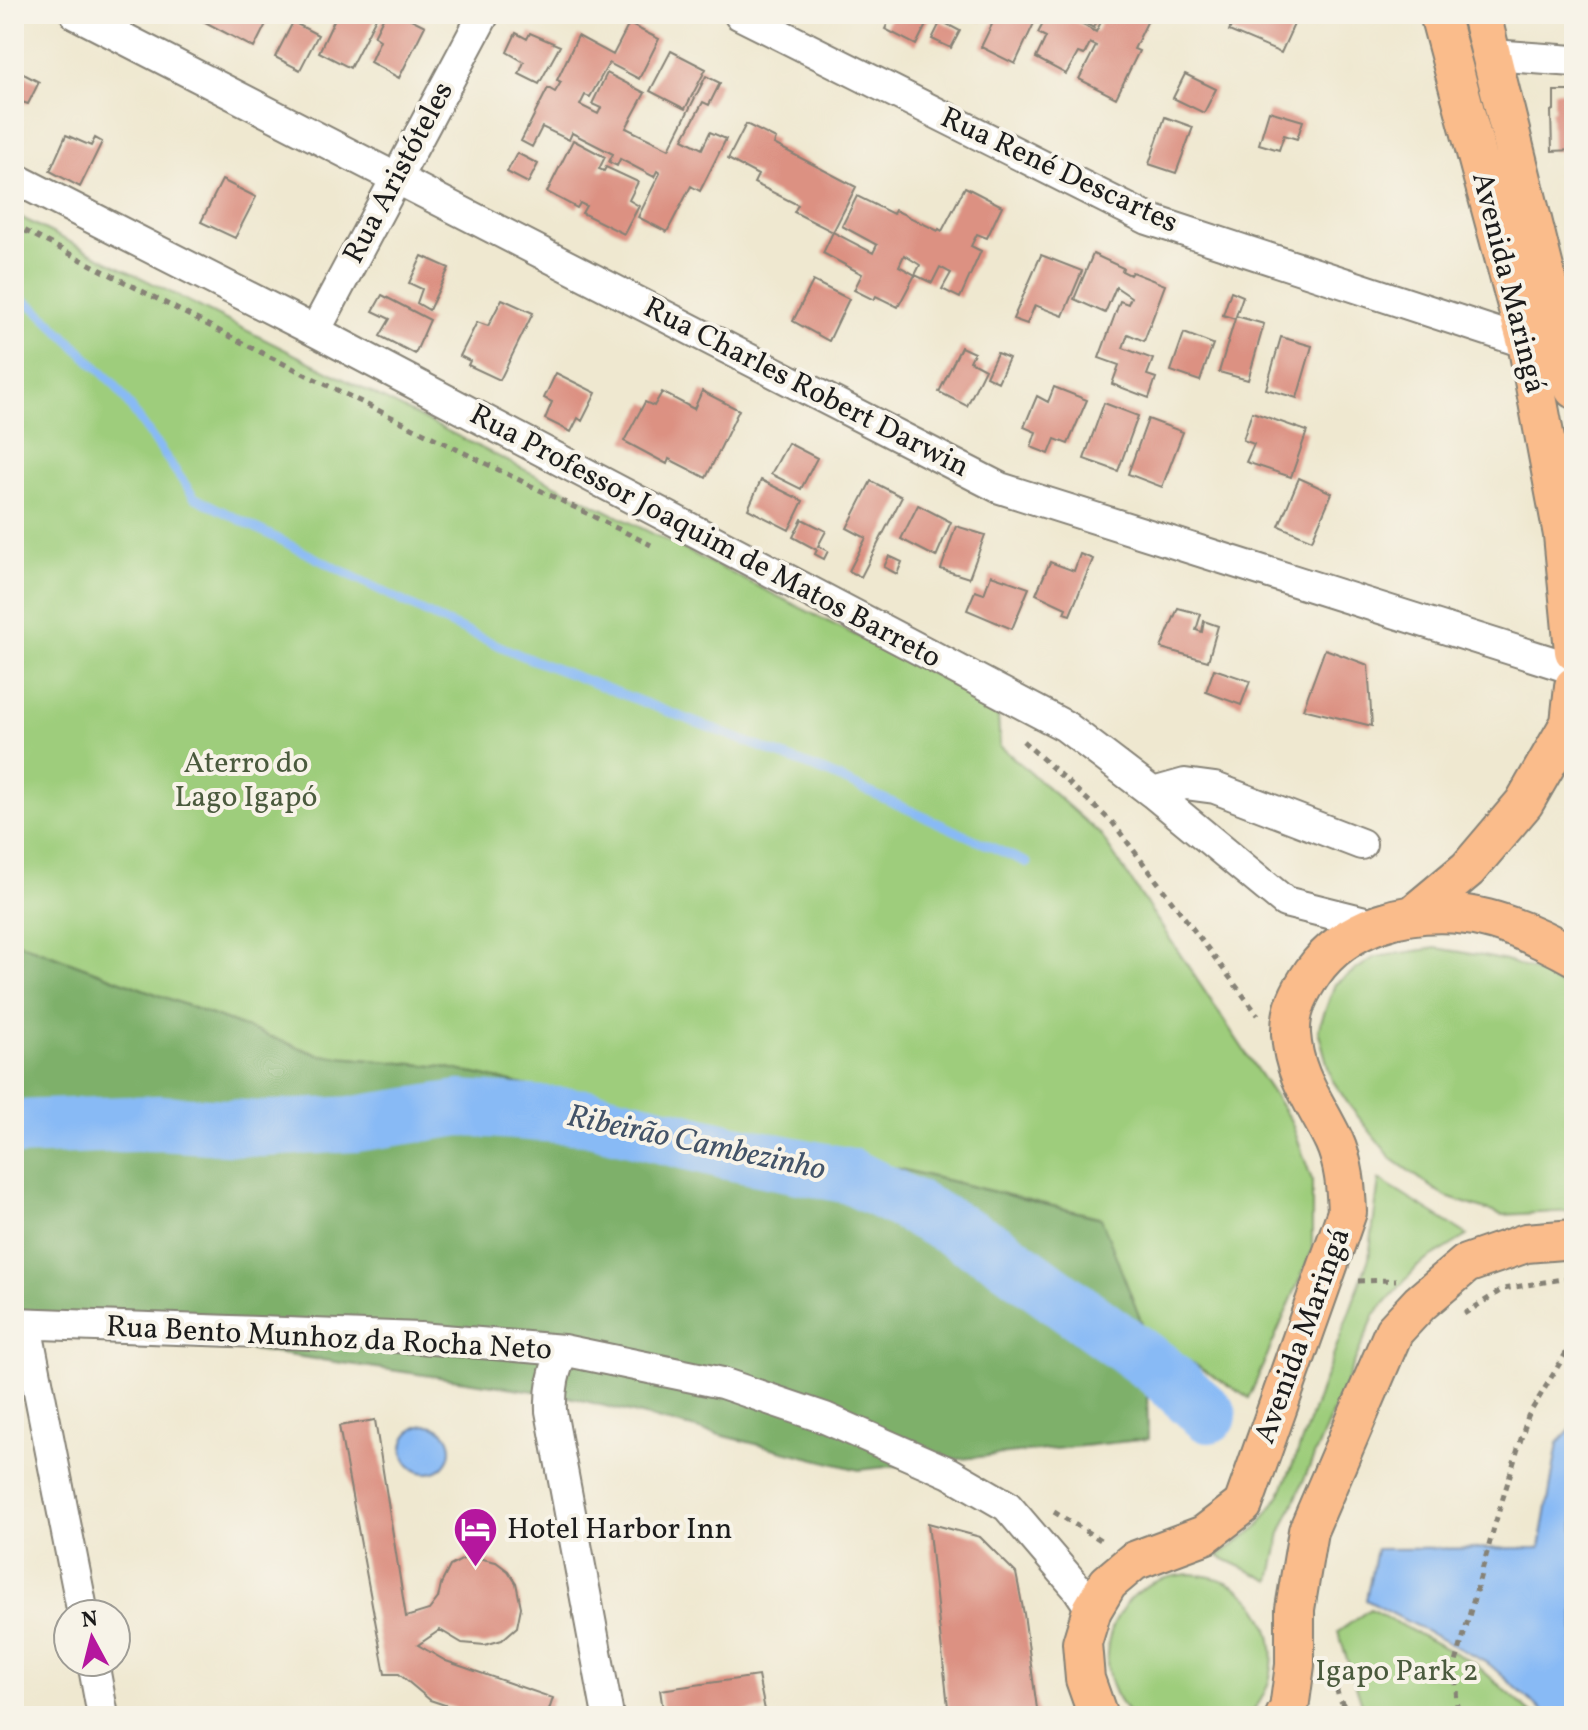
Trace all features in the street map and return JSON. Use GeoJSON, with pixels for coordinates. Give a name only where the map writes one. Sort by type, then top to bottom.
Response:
{"type":"FeatureCollection","features":[{"type":"Feature","properties":{"kind":"main road","name":"Avenida Maringá"},"geometry":{"type":"LineString","coordinates":[[1439,14],[1527,343],[1563,535],[1574,651]]}},
{"type":"Feature","properties":{"kind":"main road","name":"Avenida Maringá"},"geometry":{"type":"LineString","coordinates":[[1481,14],[1570,353],[1574,389]]}},
{"type":"Feature","properties":{"kind":"main road","name":"Avenida Maringá"},"geometry":{"type":"LineString","coordinates":[[1414,914],[1468,869],[1524,803],[1570,723],[1574,686]]}},
{"type":"Feature","properties":{"kind":"main road","name":"Avenida Maringá"},"geometry":{"type":"LineString","coordinates":[[1092,1610],[1108,1583],[1134,1561],[1204,1535],[1243,1505],[1347,1212],[1345,1182],[1335,1143],[1294,1064],[1291,1030],[1297,997],[1326,953],[1373,924],[1414,914],[1467,915],[1535,935],[1574,956]]}},
{"type":"Feature","properties":{"kind":"main road"},"geometry":{"type":"LineString","coordinates":[[1285,1716],[1312,1664],[1295,1609],[1308,1531],[1394,1331],[1420,1303],[1466,1264],[1526,1243],[1574,1239]]}},
{"type":"Feature","properties":{"kind":"main road"},"geometry":{"type":"LineString","coordinates":[[1092,1610],[1082,1643],[1085,1679],[1098,1716]]}},
{"type":"Feature","properties":{"kind":"street","name":"Rua Charles Robert Darwin"},"geometry":{"type":"LineString","coordinates":[[76,14],[1000,488],[1574,669]]}},
{"type":"Feature","properties":{"kind":"street","name":"Rua Aristóteles"},"geometry":{"type":"LineString","coordinates":[[315,331],[484,14]]}},
{"type":"Feature","properties":{"kind":"street","name":"Rua René Descartes"},"geometry":{"type":"LineString","coordinates":[[739,14],[1148,219],[1527,343]]}},
{"type":"Feature","properties":{"kind":"street"},"geometry":{"type":"LineString","coordinates":[[1492,55],[1574,61]]}},
{"type":"Feature","properties":{"kind":"street","name":"Rua Professor Joaquim de Matos Barreto"},"geometry":{"type":"LineString","coordinates":[[14,178],[315,331],[1065,726],[1153,793],[1285,902],[1373,924]]}},
{"type":"Feature","properties":{"kind":"street"},"geometry":{"type":"LineString","coordinates":[[1153,793],[1185,784],[1215,788],[1361,844]]}},
{"type":"Feature","properties":{"kind":"street"},"geometry":{"type":"LineString","coordinates":[[20,1324],[80,1598]]}},
{"type":"Feature","properties":{"kind":"street","name":"Rua Bento Munhoz da Rocha Neto"},"geometry":{"type":"LineString","coordinates":[[20,1324],[420,1338],[563,1350],[722,1383],[825,1418],[950,1473],[1007,1506],[1078,1589],[1092,1610]]}},
{"type":"Feature","properties":{"kind":"street"},"geometry":{"type":"LineString","coordinates":[[563,1350],[550,1389],[551,1411],[608,1716]]}},
{"type":"Feature","properties":{"kind":"street"},"geometry":{"type":"LineString","coordinates":[[96,1678],[103,1716]]}},
{"type":"Feature","properties":{"kind":"path"},"geometry":{"type":"LineString","coordinates":[[14,225],[262,353],[659,549]]}},
{"type":"Feature","properties":{"kind":"path"},"geometry":{"type":"LineString","coordinates":[[1021,738],[1113,823],[1294,1064]]}},
{"type":"Feature","properties":{"kind":"path"},"geometry":{"type":"LineString","coordinates":[[1325,1273],[1345,1282],[1398,1280],[1420,1303]]}},
{"type":"Feature","properties":{"kind":"path"},"geometry":{"type":"LineString","coordinates":[[1463,1314],[1503,1289],[1574,1277]]}},
{"type":"Feature","properties":{"kind":"path"},"geometry":{"type":"LineString","coordinates":[[1468,1716],[1457,1707],[1455,1666],[1528,1416],[1566,1353],[1574,1347]]}},
{"type":"Feature","properties":{"kind":"path"},"geometry":{"type":"LineString","coordinates":[[1312,1664],[1351,1716]]}},
{"type":"Feature","properties":{"kind":"path"},"geometry":{"type":"LineString","coordinates":[[1435,1716],[1457,1707]]}},
{"type":"Feature","properties":{"kind":"green space","name":"Aterro do Lago Igapó"},"geometry":{"type":"Polygon","coordinates":[[[14,214],[955,685],[998,717],[1000,746],[1100,834],[1291,1121],[1312,1180],[1312,1251],[1249,1398],[1146,1334],[1100,1217],[444,1067],[319,1055],[14,941],[14,214]]]}},
{"type":"Feature","properties":{"kind":"green space"},"geometry":{"type":"Polygon","coordinates":[[[14,941],[319,1055],[444,1067],[904,1170],[1101,1218],[1146,1334],[1148,1439],[859,1470],[561,1395],[14,1315],[14,941]]]}},
{"type":"Feature","properties":{"kind":"green space"},"geometry":{"type":"Polygon","coordinates":[[[1436,948],[1525,967],[1574,995],[1574,1211],[1502,1215],[1446,1197],[1392,1159],[1331,1078],[1318,1030],[1335,984],[1375,957],[1436,948]]]}},
{"type":"Feature","properties":{"kind":"green space"},"geometry":{"type":"Polygon","coordinates":[[[1379,1180],[1468,1235],[1419,1265],[1375,1314],[1281,1533],[1271,1581],[1218,1556],[1258,1527],[1280,1494],[1296,1457],[1369,1258],[1379,1180]]]}},
{"type":"Feature","properties":{"kind":"green space"},"geometry":{"type":"Polygon","coordinates":[[[1192,1574],[1217,1578],[1239,1589],[1253,1602],[1269,1633],[1272,1668],[1268,1686],[1248,1716],[1132,1716],[1111,1685],[1107,1648],[1111,1631],[1130,1599],[1145,1587],[1156,1581],[1192,1574]]]}},
{"type":"Feature","properties":{"kind":"green space","name":"Igapo Park 2"},"geometry":{"type":"Polygon","coordinates":[[[1370,1609],[1474,1663],[1535,1716],[1366,1716],[1338,1632],[1370,1609]]]}},
{"type":"Feature","properties":{"kind":"water"},"geometry":{"type":"Polygon","coordinates":[[[427,1425],[436,1426],[444,1432],[450,1440],[450,1458],[444,1466],[436,1472],[427,1473],[418,1472],[410,1466],[404,1458],[403,1449],[404,1440],[410,1432],[418,1426],[427,1425]]]}},
{"type":"Feature","properties":{"kind":"water"},"geometry":{"type":"Polygon","coordinates":[[[1574,1426],[1574,1716],[1548,1716],[1489,1664],[1366,1600],[1376,1549],[1540,1548],[1558,1443],[1574,1426]]]}},
{"type":"Feature","properties":{"kind":"building"},"geometry":{"type":"Polygon","coordinates":[[[190,14],[271,14],[254,48],[190,14]]]}},
{"type":"Feature","properties":{"kind":"building"},"geometry":{"type":"Polygon","coordinates":[[[337,14],[345,17],[346,14],[378,14],[350,68],[319,52],[337,14]]]}},
{"type":"Feature","properties":{"kind":"building"},"geometry":{"type":"Polygon","coordinates":[[[385,14],[401,14],[425,26],[399,78],[370,62],[380,40],[374,36],[385,14]]]}},
{"type":"Feature","properties":{"kind":"building"},"geometry":{"type":"Polygon","coordinates":[[[892,14],[944,14],[941,21],[960,31],[951,48],[932,39],[940,23],[930,17],[916,45],[885,29],[892,14]]]}},
{"type":"Feature","properties":{"kind":"building"},"geometry":{"type":"Polygon","coordinates":[[[966,14],[985,14],[981,22],[966,14]]]}},
{"type":"Feature","properties":{"kind":"building"},"geometry":{"type":"Polygon","coordinates":[[[997,14],[1027,14],[1036,19],[1015,64],[981,47],[997,14]]]}},
{"type":"Feature","properties":{"kind":"building"},"geometry":{"type":"Polygon","coordinates":[[[1048,14],[1061,14],[1096,32],[1105,14],[1151,14],[1134,49],[1139,51],[1116,98],[1079,79],[1096,46],[1090,43],[1084,55],[1078,53],[1066,74],[1036,58],[1046,37],[1038,33],[1048,14]]]}},
{"type":"Feature","properties":{"kind":"building"},"geometry":{"type":"Polygon","coordinates":[[[1067,14],[1100,14],[1094,28],[1067,14]]]}},
{"type":"Feature","properties":{"kind":"building"},"geometry":{"type":"Polygon","coordinates":[[[1236,14],[1277,14],[1295,22],[1281,53],[1229,31],[1236,14]]]}},
{"type":"Feature","properties":{"kind":"building"},"geometry":{"type":"Polygon","coordinates":[[[293,22],[318,35],[300,70],[275,57],[293,22]]]}},
{"type":"Feature","properties":{"kind":"building"},"geometry":{"type":"Polygon","coordinates":[[[629,24],[659,39],[639,79],[609,63],[590,97],[585,95],[580,105],[598,114],[601,108],[592,104],[607,73],[645,93],[626,128],[669,149],[706,76],[720,83],[709,105],[703,102],[683,139],[702,149],[710,132],[726,139],[700,191],[691,186],[667,232],[638,217],[660,173],[657,171],[654,177],[620,159],[617,166],[609,162],[613,154],[572,133],[569,140],[542,127],[532,147],[521,141],[548,88],[555,92],[561,82],[557,80],[578,36],[613,55],[629,24]]]}},
{"type":"Feature","properties":{"kind":"building"},"geometry":{"type":"Polygon","coordinates":[[[516,33],[527,39],[530,33],[560,46],[539,84],[519,74],[524,62],[507,52],[516,33]]]}},
{"type":"Feature","properties":{"kind":"building"},"geometry":{"type":"Polygon","coordinates":[[[671,51],[706,69],[685,109],[650,91],[671,51]]]}},
{"type":"Feature","properties":{"kind":"building"},"geometry":{"type":"Polygon","coordinates":[[[14,69],[39,82],[28,104],[22,102],[14,119],[14,69]]]}},
{"type":"Feature","properties":{"kind":"building"},"geometry":{"type":"Polygon","coordinates":[[[1185,74],[1216,89],[1204,113],[1173,98],[1185,74]]]}},
{"type":"Feature","properties":{"kind":"building"},"geometry":{"type":"Polygon","coordinates":[[[1554,91],[1574,91],[1574,150],[1552,151],[1554,91]]]}},
{"type":"Feature","properties":{"kind":"building"},"geometry":{"type":"Polygon","coordinates":[[[1269,111],[1303,121],[1297,139],[1284,135],[1279,150],[1259,144],[1269,111]]]}},
{"type":"Feature","properties":{"kind":"building"},"geometry":{"type":"Polygon","coordinates":[[[1165,117],[1193,127],[1176,173],[1149,164],[1165,117]]]}},
{"type":"Feature","properties":{"kind":"building"},"geometry":{"type":"Polygon","coordinates":[[[746,124],[776,139],[774,144],[856,187],[833,232],[794,212],[798,205],[754,183],[758,175],[728,159],[746,124]]]}},
{"type":"Feature","properties":{"kind":"building"},"geometry":{"type":"Polygon","coordinates":[[[66,135],[91,146],[95,138],[102,142],[80,187],[50,171],[66,135]]]}},
{"type":"Feature","properties":{"kind":"building"},"geometry":{"type":"Polygon","coordinates":[[[573,140],[605,157],[599,169],[604,171],[606,167],[638,182],[629,200],[639,206],[624,234],[582,213],[586,206],[580,203],[577,208],[547,192],[573,140]]]}},
{"type":"Feature","properties":{"kind":"building"},"geometry":{"type":"Polygon","coordinates":[[[517,153],[538,164],[528,183],[507,172],[517,153]]]}},
{"type":"Feature","properties":{"kind":"building"},"geometry":{"type":"Polygon","coordinates":[[[222,180],[256,197],[235,238],[201,222],[222,180]]]}},
{"type":"Feature","properties":{"kind":"building"},"geometry":{"type":"Polygon","coordinates":[[[965,187],[1002,206],[987,238],[977,234],[971,246],[981,251],[960,298],[942,289],[951,273],[940,267],[932,283],[915,275],[898,307],[854,290],[862,274],[823,253],[833,232],[873,253],[877,245],[842,226],[857,196],[938,231],[942,231],[965,187]],[[904,255],[899,266],[915,275],[920,265],[904,255]]]}},
{"type":"Feature","properties":{"kind":"building"},"geometry":{"type":"Polygon","coordinates":[[[1093,254],[1123,268],[1122,271],[1130,275],[1132,272],[1165,285],[1144,341],[1128,334],[1123,348],[1153,359],[1147,375],[1156,378],[1149,398],[1112,384],[1119,365],[1099,358],[1120,301],[1128,304],[1131,297],[1116,287],[1105,313],[1074,299],[1093,254]]]}},
{"type":"Feature","properties":{"kind":"building"},"geometry":{"type":"Polygon","coordinates":[[[1041,255],[1082,271],[1063,316],[1035,305],[1027,324],[1013,319],[1041,255]]]}},
{"type":"Feature","properties":{"kind":"building"},"geometry":{"type":"Polygon","coordinates":[[[422,256],[449,268],[429,310],[417,303],[422,289],[409,283],[422,256]]]}},
{"type":"Feature","properties":{"kind":"building"},"geometry":{"type":"Polygon","coordinates":[[[813,281],[849,299],[829,341],[793,321],[813,281]]]}},
{"type":"Feature","properties":{"kind":"building"},"geometry":{"type":"Polygon","coordinates":[[[1231,291],[1243,296],[1236,316],[1264,324],[1248,380],[1219,372],[1235,319],[1223,315],[1231,291]]]}},
{"type":"Feature","properties":{"kind":"building"},"geometry":{"type":"Polygon","coordinates":[[[382,295],[430,320],[415,354],[380,336],[390,319],[373,311],[382,295]]]}},
{"type":"Feature","properties":{"kind":"building"},"geometry":{"type":"Polygon","coordinates":[[[502,299],[533,313],[500,380],[468,365],[470,361],[460,356],[477,322],[488,326],[502,299]]]}},
{"type":"Feature","properties":{"kind":"building"},"geometry":{"type":"Polygon","coordinates":[[[1184,333],[1213,344],[1200,381],[1171,371],[1184,333]]]}},
{"type":"Feature","properties":{"kind":"building"},"geometry":{"type":"Polygon","coordinates":[[[1281,337],[1312,346],[1297,398],[1266,389],[1281,337]]]}},
{"type":"Feature","properties":{"kind":"building"},"geometry":{"type":"Polygon","coordinates":[[[961,347],[974,353],[970,361],[985,369],[967,406],[939,392],[961,347]]]}},
{"type":"Feature","properties":{"kind":"building"},"geometry":{"type":"Polygon","coordinates":[[[997,353],[1009,358],[998,382],[986,376],[997,353]]]}},
{"type":"Feature","properties":{"kind":"building"},"geometry":{"type":"Polygon","coordinates":[[[556,373],[596,393],[582,421],[578,418],[571,432],[545,419],[552,402],[544,398],[556,373]]]}},
{"type":"Feature","properties":{"kind":"building"},"geometry":{"type":"Polygon","coordinates":[[[1054,387],[1087,400],[1068,444],[1055,439],[1049,454],[1031,447],[1036,432],[1024,427],[1037,396],[1048,402],[1054,387]]]}},
{"type":"Feature","properties":{"kind":"building"},"geometry":{"type":"Polygon","coordinates":[[[702,391],[739,410],[706,478],[669,459],[667,464],[624,441],[645,402],[654,406],[662,392],[694,409],[702,391]]]}},
{"type":"Feature","properties":{"kind":"building"},"geometry":{"type":"Polygon","coordinates":[[[1104,403],[1138,416],[1118,471],[1084,459],[1104,403]]]}},
{"type":"Feature","properties":{"kind":"building"},"geometry":{"type":"Polygon","coordinates":[[[1252,412],[1307,431],[1291,477],[1246,462],[1254,444],[1243,440],[1252,412]]]}},
{"type":"Feature","properties":{"kind":"building"},"geometry":{"type":"Polygon","coordinates":[[[1148,419],[1183,432],[1162,487],[1128,474],[1148,419]]]}},
{"type":"Feature","properties":{"kind":"building"},"geometry":{"type":"Polygon","coordinates":[[[788,443],[817,458],[801,489],[771,474],[788,443]]]}},
{"type":"Feature","properties":{"kind":"building"},"geometry":{"type":"Polygon","coordinates":[[[1299,478],[1332,493],[1312,540],[1279,526],[1299,478]]]}},
{"type":"Feature","properties":{"kind":"building"},"geometry":{"type":"Polygon","coordinates":[[[761,480],[803,501],[789,530],[748,509],[761,480]]]}},
{"type":"Feature","properties":{"kind":"building"},"geometry":{"type":"Polygon","coordinates":[[[871,481],[902,497],[861,577],[849,571],[866,538],[847,528],[871,481]]]}},
{"type":"Feature","properties":{"kind":"building"},"geometry":{"type":"Polygon","coordinates":[[[918,505],[951,522],[936,557],[901,539],[918,505]]]}},
{"type":"Feature","properties":{"kind":"building"},"geometry":{"type":"Polygon","coordinates":[[[802,519],[826,531],[818,546],[828,551],[824,559],[815,554],[817,550],[793,537],[802,519]]]}},
{"type":"Feature","properties":{"kind":"building"},"geometry":{"type":"Polygon","coordinates":[[[956,526],[985,535],[969,578],[941,569],[956,526]]]}},
{"type":"Feature","properties":{"kind":"building"},"geometry":{"type":"Polygon","coordinates":[[[1080,554],[1093,559],[1070,615],[1064,613],[1066,608],[1036,594],[1050,562],[1074,571],[1080,554]]]}},
{"type":"Feature","properties":{"kind":"building"},"geometry":{"type":"Polygon","coordinates":[[[889,556],[902,562],[897,574],[884,567],[889,556]]]}},
{"type":"Feature","properties":{"kind":"building"},"geometry":{"type":"Polygon","coordinates":[[[991,575],[1029,588],[1012,629],[967,610],[975,591],[984,594],[991,575]]]}},
{"type":"Feature","properties":{"kind":"building"},"geometry":{"type":"Polygon","coordinates":[[[1178,608],[1201,614],[1196,630],[1202,632],[1204,621],[1218,626],[1208,661],[1161,648],[1178,608]]]}},
{"type":"Feature","properties":{"kind":"building"},"geometry":{"type":"Polygon","coordinates":[[[1325,649],[1368,665],[1372,726],[1303,709],[1325,649]]]}},
{"type":"Feature","properties":{"kind":"building"},"geometry":{"type":"Polygon","coordinates":[[[1214,669],[1250,681],[1241,705],[1206,692],[1214,669]]]}},
{"type":"Feature","properties":{"kind":"building","name":"Hotel Harbor Inn"},"geometry":{"type":"Polygon","coordinates":[[[375,1420],[406,1617],[429,1610],[438,1598],[450,1566],[469,1556],[496,1562],[508,1571],[516,1583],[521,1607],[517,1627],[502,1640],[485,1645],[462,1643],[440,1630],[418,1645],[446,1661],[553,1698],[547,1716],[478,1716],[430,1700],[399,1674],[385,1674],[339,1426],[375,1420]]]}},
{"type":"Feature","properties":{"kind":"building"},"geometry":{"type":"Polygon","coordinates":[[[928,1523],[980,1537],[1016,1573],[1038,1716],[949,1716],[928,1523]]]}},
{"type":"Feature","properties":{"kind":"building"},"geometry":{"type":"Polygon","coordinates":[[[758,1676],[765,1710],[737,1712],[737,1716],[664,1716],[660,1690],[758,1676]]]}},
{"type":"Feature","properties":{"kind":"waterway"},"geometry":{"type":"LineString","coordinates":[[14,293],[39,311],[115,385],[194,497],[436,618],[525,657],[825,772],[1027,863]]}},
{"type":"Feature","properties":{"kind":"waterway","name":"Ribeirão Cambezinho"},"geometry":{"type":"LineString","coordinates":[[14,1128],[159,1123],[261,1129],[355,1124],[460,1108],[587,1117],[729,1152],[850,1176],[998,1253],[1158,1369],[1209,1415]]}},
{"type":"Feature","properties":{"kind":"place","name":"Hotel Harbor Inn"},"geometry":{"type":"Point","coordinates":[476,1569]}}]}
